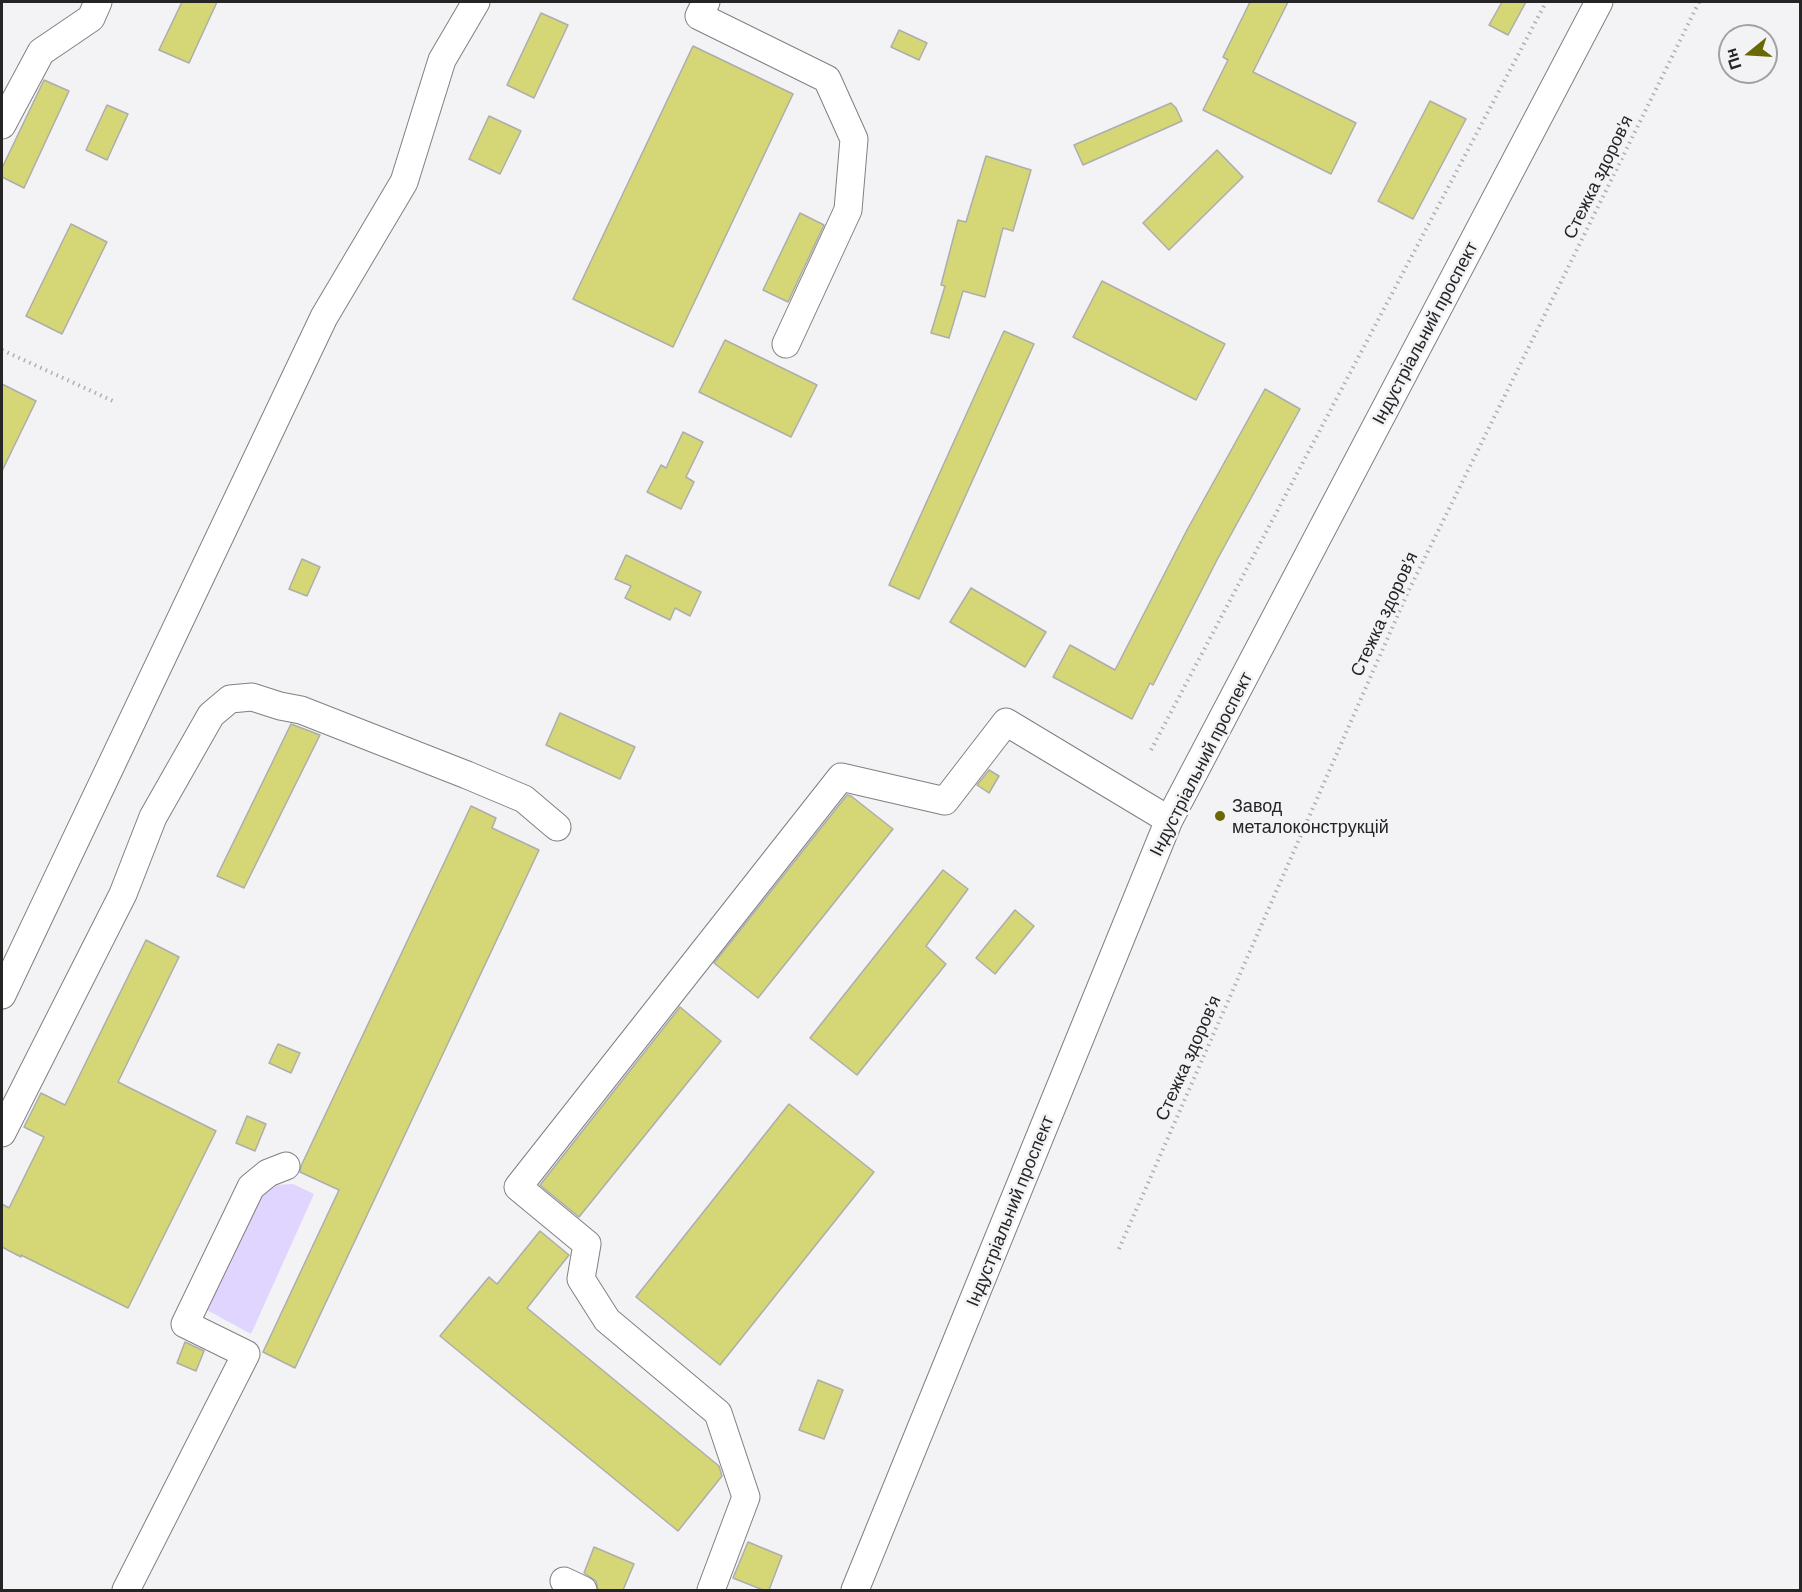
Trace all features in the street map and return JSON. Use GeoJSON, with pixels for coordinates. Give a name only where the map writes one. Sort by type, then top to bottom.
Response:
{"type":"FeatureCollection","features":[{"type":"Feature","properties":{"kind":"street"},"geometry":{"type":"LineString","coordinates":[[2,126],[40,52],[91,18],[98,2]]}},
{"type":"Feature","properties":{"kind":"street"},"geometry":{"type":"LineString","coordinates":[[2,995],[324,317],[404,182],[442,60],[476,2]]}},
{"type":"Feature","properties":{"kind":"street"},"geometry":{"type":"LineString","coordinates":[[706,2],[699,16],[827,79],[854,139],[848,210],[786,344]]}},
{"type":"Feature","properties":{"kind":"street","name":"Індустріальний проспект"},"geometry":{"type":"LineString","coordinates":[[855,1590],[1169,820],[1599,2]]}},
{"type":"Feature","properties":{"kind":"street"},"geometry":{"type":"LineString","coordinates":[[2,1133],[123,894],[153,817],[211,715],[230,699],[252,697],[301,710],[467,775],[524,800],[557,827]]}},
{"type":"Feature","properties":{"kind":"street"},"geometry":{"type":"LineString","coordinates":[[711,1590],[746,1497],[718,1413],[608,1320],[581,1279],[587,1244],[518,1187],[841,777],[945,801],[1006,722],[1169,820]]}},
{"type":"Feature","properties":{"kind":"street"},"geometry":{"type":"LineString","coordinates":[[126,1590],[246,1354],[185,1324],[252,1187],[268,1173],[286,1166]]}},
{"type":"Feature","properties":{"kind":"path"},"geometry":{"type":"LineString","coordinates":[[1151,750],[1546,2]]}},
{"type":"Feature","properties":{"kind":"path","name":"Стежка здоров'я"},"geometry":{"type":"LineString","coordinates":[[1119,1249],[1407,594],[1699,2]]}},
{"type":"Feature","properties":{"kind":"path"},"geometry":{"type":"LineString","coordinates":[[2,350],[113,402]]}},
{"type":"Feature","properties":{"kind":"shaded area"},"geometry":{"type":"Polygon","coordinates":[[[293,1184],[314,1194],[251,1334],[205,1309],[257,1197],[275,1185],[293,1184]]]}},
{"type":"Feature","properties":{"kind":"building"},"geometry":{"type":"Polygon","coordinates":[[[182,2],[217,2],[189,63],[159,50],[182,2]]]}},
{"type":"Feature","properties":{"kind":"building"},"geometry":{"type":"Polygon","coordinates":[[[1250,2],[1288,2],[1253,72],[1356,123],[1331,174],[1203,110],[1228,60],[1223,57],[1250,2]]]}},
{"type":"Feature","properties":{"kind":"building"},"geometry":{"type":"Polygon","coordinates":[[[1502,2],[1526,2],[1508,35],[1489,25],[1502,2]]]}},
{"type":"Feature","properties":{"kind":"building"},"geometry":{"type":"Polygon","coordinates":[[[541,13],[568,25],[534,98],[507,85],[541,13]]]}},
{"type":"Feature","properties":{"kind":"building"},"geometry":{"type":"Polygon","coordinates":[[[899,30],[927,43],[919,60],[891,47],[899,30]]]}},
{"type":"Feature","properties":{"kind":"building"},"geometry":{"type":"Polygon","coordinates":[[[693,46],[793,94],[673,347],[573,299],[693,46]]]}},
{"type":"Feature","properties":{"kind":"building"},"geometry":{"type":"Polygon","coordinates":[[[44,80],[69,91],[24,188],[2,177],[2,168],[44,80]]]}},
{"type":"Feature","properties":{"kind":"building"},"geometry":{"type":"Polygon","coordinates":[[[1430,101],[1466,119],[1413,219],[1378,201],[1430,101]]]}},
{"type":"Feature","properties":{"kind":"building"},"geometry":{"type":"Polygon","coordinates":[[[1171,103],[1182,121],[1083,165],[1074,145],[1171,103]]]}},
{"type":"Feature","properties":{"kind":"building"},"geometry":{"type":"Polygon","coordinates":[[[107,105],[128,114],[107,160],[86,150],[107,105]]]}},
{"type":"Feature","properties":{"kind":"building"},"geometry":{"type":"Polygon","coordinates":[[[489,116],[521,131],[500,174],[469,159],[489,116]]]}},
{"type":"Feature","properties":{"kind":"building"},"geometry":{"type":"Polygon","coordinates":[[[1217,150],[1243,177],[1169,250],[1143,223],[1217,150]]]}},
{"type":"Feature","properties":{"kind":"building"},"geometry":{"type":"Polygon","coordinates":[[[986,156],[1031,170],[1013,231],[1003,228],[985,297],[963,291],[949,338],[931,333],[945,286],[941,285],[958,220],[966,222],[986,156]]]}},
{"type":"Feature","properties":{"kind":"building"},"geometry":{"type":"Polygon","coordinates":[[[800,213],[824,225],[788,302],[763,290],[800,213]]]}},
{"type":"Feature","properties":{"kind":"building"},"geometry":{"type":"Polygon","coordinates":[[[71,224],[107,242],[62,334],[26,316],[71,224]]]}},
{"type":"Feature","properties":{"kind":"building"},"geometry":{"type":"Polygon","coordinates":[[[1102,281],[1225,344],[1196,400],[1073,337],[1102,281]]]}},
{"type":"Feature","properties":{"kind":"building"},"geometry":{"type":"Polygon","coordinates":[[[1004,331],[1034,344],[919,599],[889,585],[1004,331]]]}},
{"type":"Feature","properties":{"kind":"building"},"geometry":{"type":"Polygon","coordinates":[[[725,340],[817,385],[791,437],[699,392],[725,340]]]}},
{"type":"Feature","properties":{"kind":"building"},"geometry":{"type":"Polygon","coordinates":[[[2,384],[36,401],[2,471],[2,384]]]}},
{"type":"Feature","properties":{"kind":"building"},"geometry":{"type":"Polygon","coordinates":[[[1265,389],[1300,409],[1218,558],[1153,685],[1150,683],[1132,719],[1053,677],[1070,645],[1115,670],[1187,530],[1265,389]]]}},
{"type":"Feature","properties":{"kind":"building"},"geometry":{"type":"Polygon","coordinates":[[[683,432],[703,442],[686,477],[694,482],[681,509],[647,492],[661,465],[666,468],[683,432]]]}},
{"type":"Feature","properties":{"kind":"building"},"geometry":{"type":"Polygon","coordinates":[[[626,555],[701,592],[690,616],[675,608],[670,620],[625,598],[631,586],[615,579],[626,555]]]}},
{"type":"Feature","properties":{"kind":"building"},"geometry":{"type":"Polygon","coordinates":[[[302,559],[320,567],[307,596],[289,589],[302,559]]]}},
{"type":"Feature","properties":{"kind":"building"},"geometry":{"type":"Polygon","coordinates":[[[971,588],[1046,632],[1025,667],[950,622],[971,588]]]}},
{"type":"Feature","properties":{"kind":"building"},"geometry":{"type":"Polygon","coordinates":[[[560,713],[635,747],[620,779],[546,745],[560,713]]]}},
{"type":"Feature","properties":{"kind":"building"},"geometry":{"type":"Polygon","coordinates":[[[291,724],[320,735],[244,888],[217,876],[291,724]]]}},
{"type":"Feature","properties":{"kind":"building"},"geometry":{"type":"Polygon","coordinates":[[[989,770],[999,776],[989,793],[977,785],[989,770]]]}},
{"type":"Feature","properties":{"kind":"building"},"geometry":{"type":"Polygon","coordinates":[[[847,795],[893,829],[758,998],[714,963],[847,795]]]}},
{"type":"Feature","properties":{"kind":"building"},"geometry":{"type":"Polygon","coordinates":[[[471,806],[496,818],[492,828],[539,850],[295,1368],[263,1352],[339,1190],[300,1172],[301,1166],[471,806]]]}},
{"type":"Feature","properties":{"kind":"building"},"geometry":{"type":"Polygon","coordinates":[[[943,870],[968,889],[926,946],[946,964],[857,1075],[810,1038],[943,870]]]}},
{"type":"Feature","properties":{"kind":"building"},"geometry":{"type":"Polygon","coordinates":[[[1015,910],[1034,926],[995,974],[976,958],[1015,910]]]}},
{"type":"Feature","properties":{"kind":"building"},"geometry":{"type":"Polygon","coordinates":[[[146,940],[179,957],[118,1082],[216,1131],[128,1308],[2,1247],[2,1204],[9,1208],[44,1137],[24,1127],[41,1093],[65,1105],[146,940]]]}},
{"type":"Feature","properties":{"kind":"building"},"geometry":{"type":"Polygon","coordinates":[[[680,1007],[721,1041],[579,1217],[540,1185],[680,1007]]]}},
{"type":"Feature","properties":{"kind":"building"},"geometry":{"type":"Polygon","coordinates":[[[278,1044],[300,1053],[291,1073],[269,1063],[278,1044]]]}},
{"type":"Feature","properties":{"kind":"building"},"geometry":{"type":"Polygon","coordinates":[[[789,1104],[874,1172],[720,1365],[636,1297],[789,1104]]]}},
{"type":"Feature","properties":{"kind":"building"},"geometry":{"type":"Polygon","coordinates":[[[247,1116],[266,1124],[255,1151],[236,1143],[247,1116]]]}},
{"type":"Feature","properties":{"kind":"building"},"geometry":{"type":"Polygon","coordinates":[[[540,1231],[569,1255],[527,1308],[719,1466],[722,1476],[678,1531],[440,1336],[489,1277],[497,1284],[540,1231]]]}},
{"type":"Feature","properties":{"kind":"building"},"geometry":{"type":"Polygon","coordinates":[[[185,1342],[204,1351],[196,1371],[177,1363],[185,1342]]]}},
{"type":"Feature","properties":{"kind":"building"},"geometry":{"type":"Polygon","coordinates":[[[818,1380],[843,1390],[824,1439],[799,1430],[818,1380]]]}},
{"type":"Feature","properties":{"kind":"building"},"geometry":{"type":"Polygon","coordinates":[[[748,1542],[782,1556],[769,1590],[763,1590],[733,1578],[748,1542]]]}},
{"type":"Feature","properties":{"kind":"building"},"geometry":{"type":"Polygon","coordinates":[[[594,1547],[634,1564],[623,1590],[598,1590],[596,1581],[584,1573],[594,1547]]]}},
{"type":"Feature","properties":{"kind":"place","name":"Завод металоконструкцій"},"geometry":{"type":"Point","coordinates":[1220,816]}}]}
